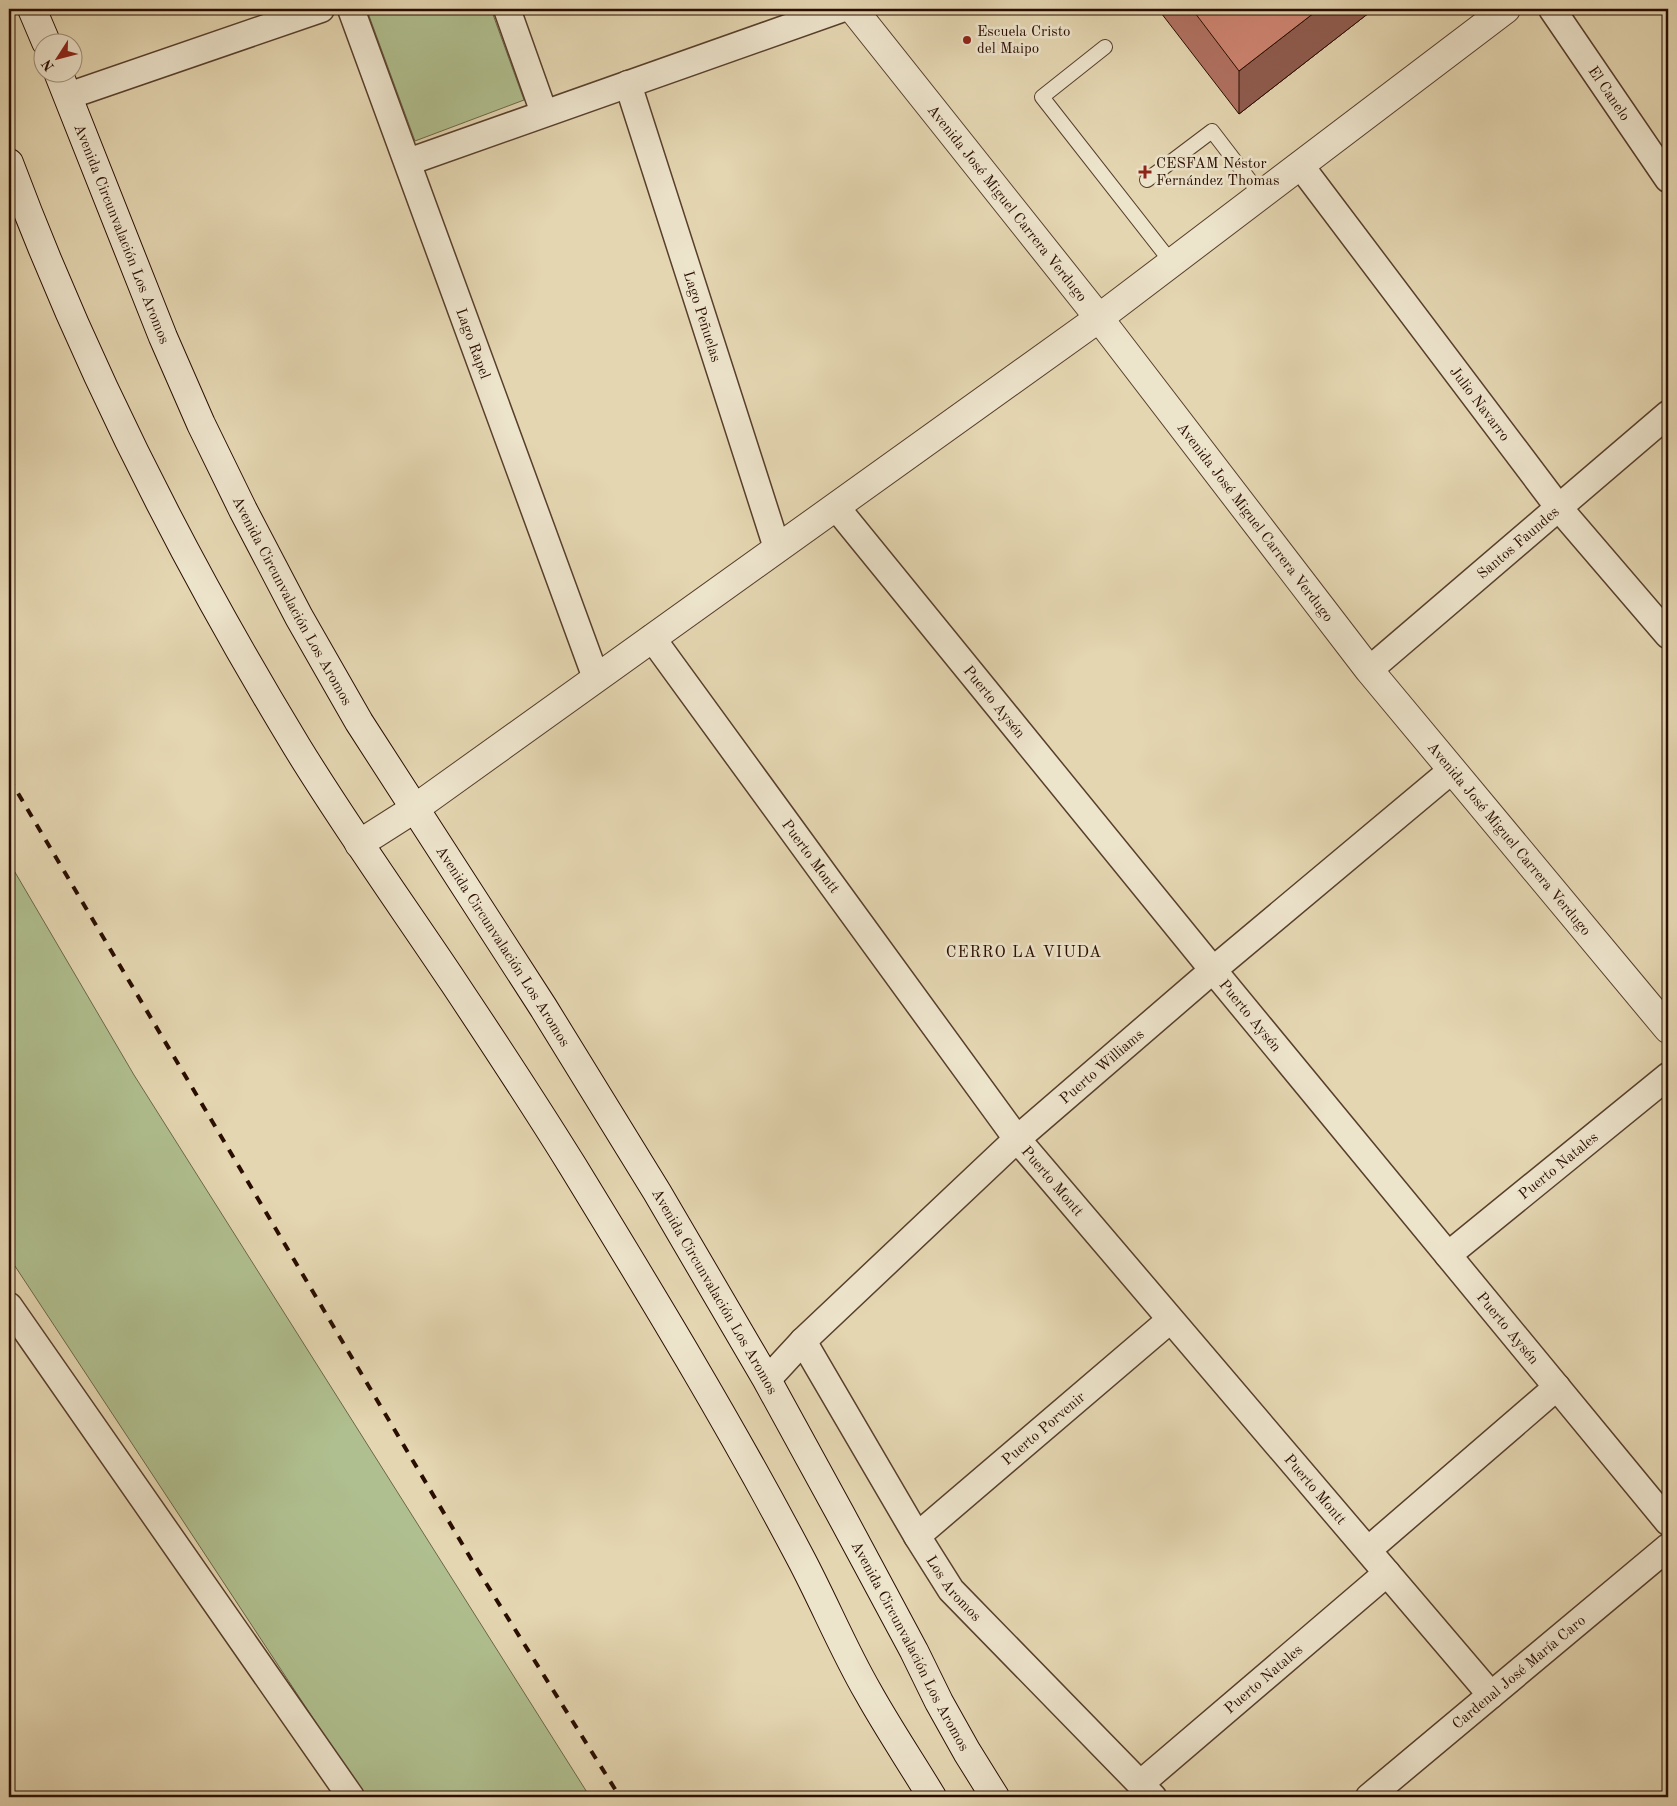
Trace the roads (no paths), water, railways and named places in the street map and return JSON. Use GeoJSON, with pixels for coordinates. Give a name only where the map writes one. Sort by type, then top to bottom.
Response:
{"type":"FeatureCollection","features":[{"type":"Feature","properties":{"kind":"main road"},"geometry":{"type":"LineString","coordinates":[[32,9],[42,32]]}},
{"type":"Feature","properties":{"kind":"main road","name":"Avenida José Miguel Carrera Verdugo"},"geometry":{"type":"LineString","coordinates":[[853,9],[1099,318],[1369,670],[1668,1029]]}},
{"type":"Feature","properties":{"kind":"main road"},"geometry":{"type":"LineString","coordinates":[[359,844],[414,809],[1099,318],[1506,9]]}},
{"type":"Feature","properties":{"kind":"main road","name":"Avenida Circunvalación Los Aromos"},"geometry":{"type":"LineString","coordinates":[[63,84],[163,337],[243,510],[304,626],[359,722],[543,1007],[657,1192],[767,1380],[914,1651],[966,1752],[996,1797]]}},
{"type":"Feature","properties":{"kind":"main road"},"geometry":{"type":"LineString","coordinates":[[9,163],[49,265],[136,456],[187,556],[242,654],[289,734],[359,844],[472,1010],[550,1130],[637,1271],[721,1414],[801,1558],[867,1692],[932,1797]]}},
{"type":"Feature","properties":{"kind":"street"},"geometry":{"type":"LineString","coordinates":[[63,84],[278,16],[321,9]]}},
{"type":"Feature","properties":{"kind":"street","name":"Lago Rapel"},"geometry":{"type":"LineString","coordinates":[[351,9],[596,678]]}},
{"type":"Feature","properties":{"kind":"street"},"geometry":{"type":"LineString","coordinates":[[507,9],[544,113]]}},
{"type":"Feature","properties":{"kind":"street"},"geometry":{"type":"LineString","coordinates":[[408,162],[841,9]]}},
{"type":"Feature","properties":{"kind":"street","name":"El Canelo"},"geometry":{"type":"LineString","coordinates":[[1552,9],[1668,179]]}},
{"type":"Feature","properties":{"kind":"street","name":"Lago Peñuelas"},"geometry":{"type":"LineString","coordinates":[[628,84],[777,548]]}},
{"type":"Feature","properties":{"kind":"street","name":"Julio Navarro"},"geometry":{"type":"LineString","coordinates":[[1300,165],[1559,508],[1668,636]]}},
{"type":"Feature","properties":{"kind":"street","name":"Santos Faundes"},"geometry":{"type":"LineString","coordinates":[[1369,670],[1668,414]]}},
{"type":"Feature","properties":{"kind":"street","name":"Puerto Aysén"},"geometry":{"type":"LineString","coordinates":[[836,507],[1213,970],[1668,1522]]}},
{"type":"Feature","properties":{"kind":"street","name":"Puerto Montt"},"geometry":{"type":"LineString","coordinates":[[652,638],[1017,1139],[1491,1695]]}},
{"type":"Feature","properties":{"kind":"street","name":"Puerto Williams"},"geometry":{"type":"LineString","coordinates":[[767,1380],[803,1341],[1017,1139],[1213,970],[1452,770]]}},
{"type":"Feature","properties":{"kind":"street","name":"Puerto Natales"},"geometry":{"type":"LineString","coordinates":[[1448,1255],[1668,1076]]}},
{"type":"Feature","properties":{"kind":"street"},"geometry":{"type":"LineString","coordinates":[[9,1306],[351,1797]]}},
{"type":"Feature","properties":{"kind":"street","name":"Puerto Porvenir"},"geometry":{"type":"LineString","coordinates":[[917,1536],[1170,1320]]}},
{"type":"Feature","properties":{"kind":"street","name":"Los Aromos"},"geometry":{"type":"LineString","coordinates":[[803,1341],[917,1536],[951,1590],[1147,1790]]}},
{"type":"Feature","properties":{"kind":"street"},"geometry":{"type":"LineString","coordinates":[[1368,1550],[1557,1387]]}},
{"type":"Feature","properties":{"kind":"street","name":"Cardenal José María Caro"},"geometry":{"type":"LineString","coordinates":[[1369,1797],[1668,1546]]}},
{"type":"Feature","properties":{"kind":"street","name":"Puerto Natales"},"geometry":{"type":"LineString","coordinates":[[1147,1790],[1387,1573]]}},
{"type":"Feature","properties":{"kind":"lane"},"geometry":{"type":"LineString","coordinates":[[1105,48],[1042,97],[1172,263]]}},
{"type":"Feature","properties":{"kind":"lane"},"geometry":{"type":"LineString","coordinates":[[1148,180],[1212,131],[1260,195]]}},
{"type":"Feature","properties":{"kind":"railway"},"geometry":{"type":"LineString","coordinates":[[9,778],[474,1564],[620,1797]]}},
{"type":"Feature","properties":{"kind":"place","name":"Escuela Cristo del Maipo"},"geometry":{"type":"Point","coordinates":[967,40]}},
{"type":"Feature","properties":{"kind":"place","name":"CESFAM Néstor Fernández Thomas"},"geometry":{"type":"Point","coordinates":[1145,172]}},
{"type":"Feature","properties":{"kind":"district","name":"CERRO LA VIUDA"},"geometry":{"type":"Point","coordinates":[1024,951]}}]}
